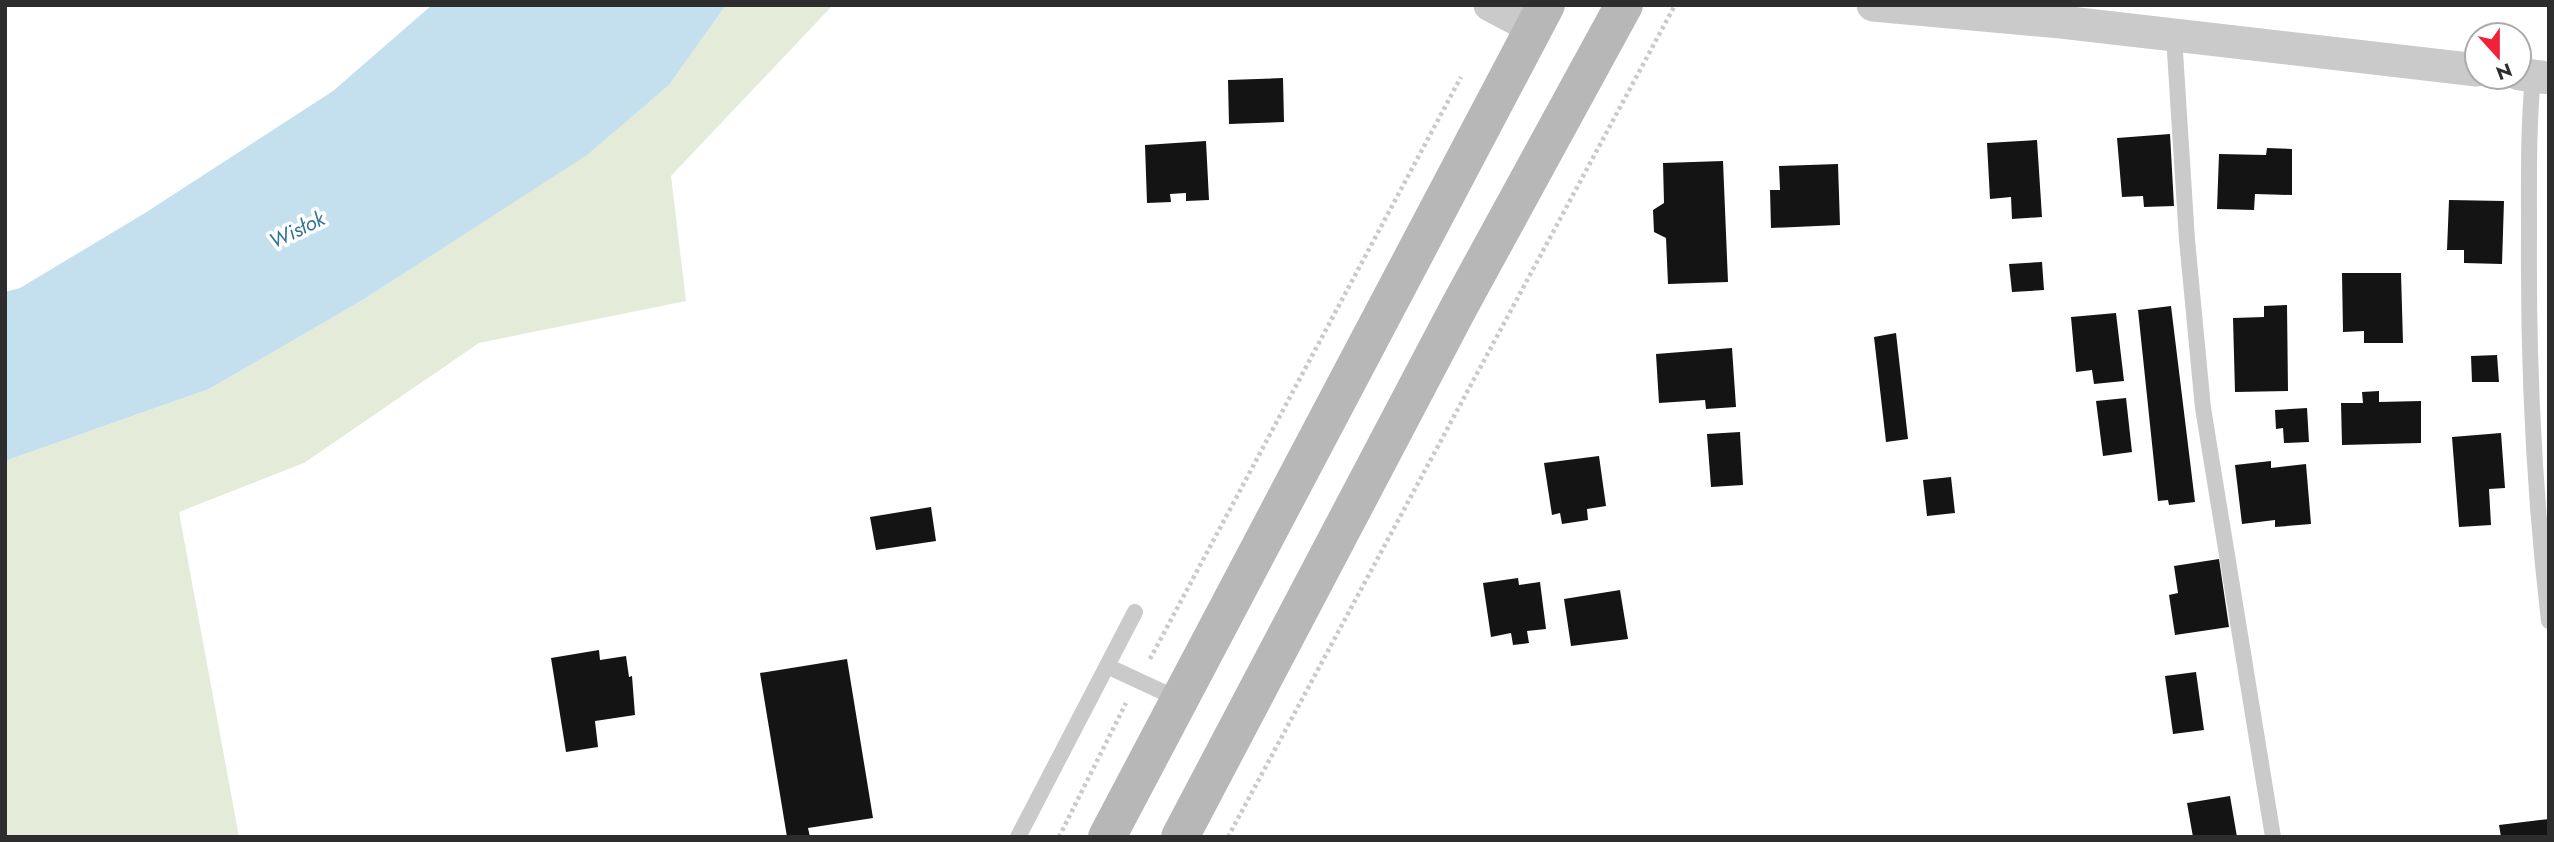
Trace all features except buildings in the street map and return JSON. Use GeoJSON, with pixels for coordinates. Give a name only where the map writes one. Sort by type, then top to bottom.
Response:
{"type":"FeatureCollection","features":[{"type":"Feature","properties":{"kind":"main road"},"geometry":{"type":"LineString","coordinates":[[1180,837],[1460,305],[1624,5]]}},
{"type":"Feature","properties":{"kind":"main road"},"geometry":{"type":"LineString","coordinates":[[1107,837],[1540,17]]}},
{"type":"Feature","properties":{"kind":"street"},"geometry":{"type":"LineString","coordinates":[[1490,5],[1540,17]]}},
{"type":"Feature","properties":{"kind":"street"},"geometry":{"type":"LineString","coordinates":[[1873,5],[2463,68]]}},
{"type":"Feature","properties":{"kind":"lane"},"geometry":{"type":"LineString","coordinates":[[2174,36],[2186,240],[2203,408],[2273,837]]}},
{"type":"Feature","properties":{"kind":"lane"},"geometry":{"type":"LineString","coordinates":[[2533,91],[2529,202],[2531,379],[2534,464],[2549,621]]}},
{"type":"Feature","properties":{"kind":"lane"},"geometry":{"type":"LineString","coordinates":[[1018,837],[1135,612]]}},
{"type":"Feature","properties":{"kind":"lane"},"geometry":{"type":"LineString","coordinates":[[1107,666],[1178,699]]}},
{"type":"Feature","properties":{"kind":"path"},"geometry":{"type":"LineString","coordinates":[[1228,837],[1675,5]]}},
{"type":"Feature","properties":{"kind":"path"},"geometry":{"type":"LineString","coordinates":[[1059,837],[1138,680],[1465,70]]}},
{"type":"Feature","properties":{"kind":"green space"},"geometry":{"type":"Polygon","coordinates":[[[726,5],[833,5],[671,176],[686,301],[479,343],[304,463],[179,512],[239,837],[5,837],[5,461],[209,389],[361,301],[587,154],[669,85],[726,5]]]}},
{"type":"Feature","properties":{"kind":"water","name":"Wisłok"},"geometry":{"type":"Polygon","coordinates":[[[432,5],[726,5],[669,85],[587,155],[361,301],[209,389],[5,461],[5,292],[20,288],[145,213],[333,91],[432,5]]]}}]}
